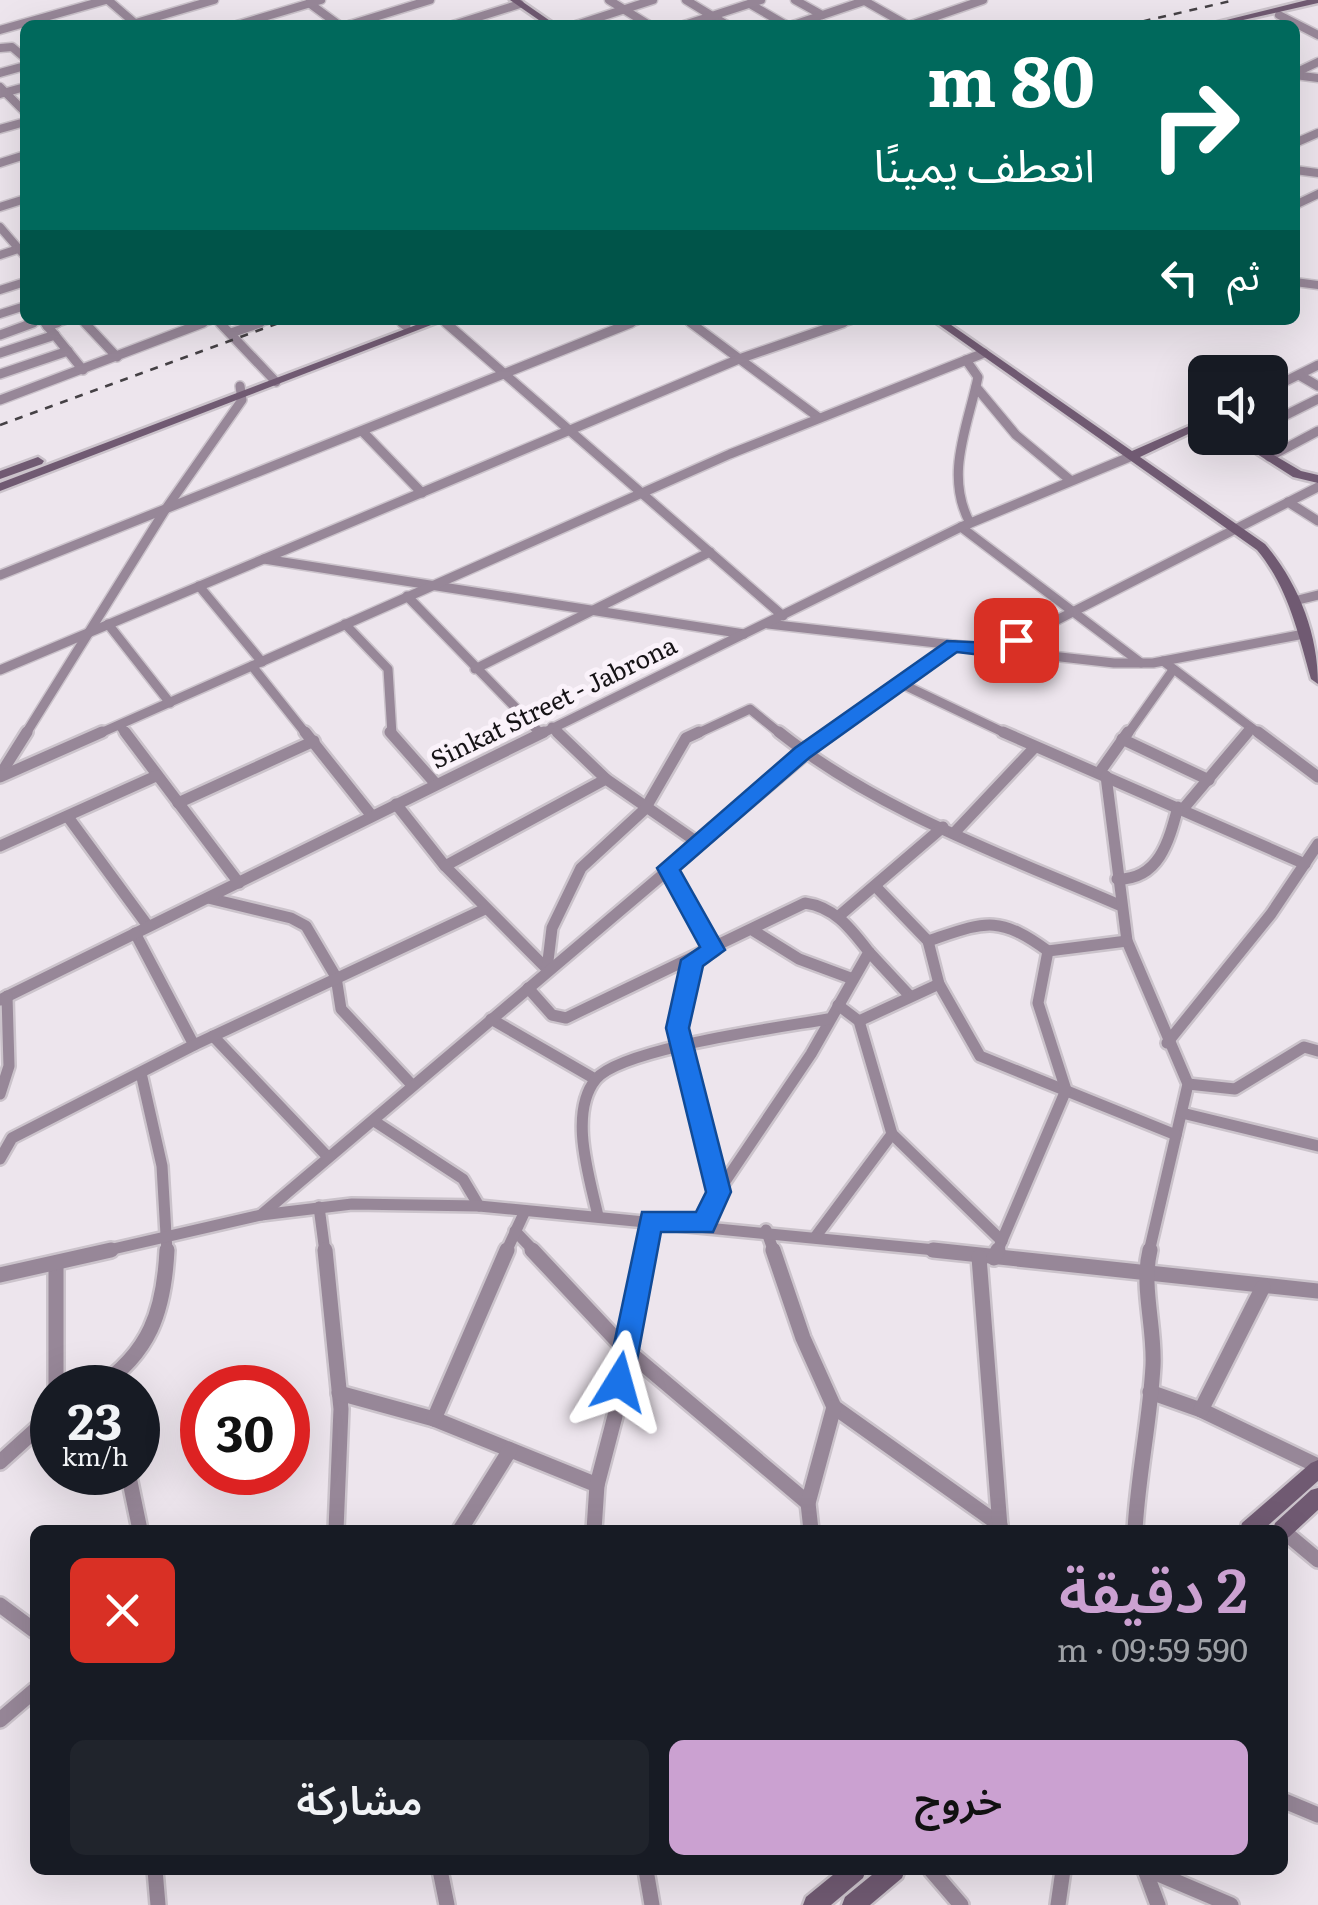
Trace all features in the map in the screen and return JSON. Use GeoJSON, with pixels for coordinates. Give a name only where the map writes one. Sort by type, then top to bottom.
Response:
{"type":"FeatureCollection","features":[{"type":"Feature","properties":{"kind":"main road"},"geometry":{"type":"LineString","coordinates":[[517,2],[534,0]]}},
{"type":"Feature","properties":{"kind":"main road"},"geometry":{"type":"LineString","coordinates":[[517,2],[544,20]]}},
{"type":"Feature","properties":{"kind":"main road"},"geometry":{"type":"LineString","coordinates":[[1256,20],[1318,4]]}},
{"type":"Feature","properties":{"kind":"main road"},"geometry":{"type":"LineString","coordinates":[[1236,20],[1318,4]]}},
{"type":"Feature","properties":{"kind":"main road"},"geometry":{"type":"LineString","coordinates":[[0,486],[397,325]]}},
{"type":"Feature","properties":{"kind":"main road"},"geometry":{"type":"LineString","coordinates":[[273,378],[427,325]]}},
{"type":"Feature","properties":{"kind":"main road"},"geometry":{"type":"LineString","coordinates":[[944,325],[1239,529],[1274,560],[1311,635],[1318,680]]}},
{"type":"Feature","properties":{"kind":"main road"},"geometry":{"type":"LineString","coordinates":[[0,475],[242,390]]}},
{"type":"Feature","properties":{"kind":"main road"},"geometry":{"type":"LineString","coordinates":[[1132,456],[1188,430]]}},
{"type":"Feature","properties":{"kind":"main road"},"geometry":{"type":"LineString","coordinates":[[1266,455],[1318,483]]}},
{"type":"Feature","properties":{"kind":"main road"},"geometry":{"type":"LineString","coordinates":[[1255,1525],[1318,1468]]}},
{"type":"Feature","properties":{"kind":"main road"},"geometry":{"type":"LineString","coordinates":[[1287,1525],[1318,1497]]}},
{"type":"Feature","properties":{"kind":"main road"},"geometry":{"type":"LineString","coordinates":[[814,1905],[849,1875]]}},
{"type":"Feature","properties":{"kind":"main road"},"geometry":{"type":"LineString","coordinates":[[852,1905],[888,1875]]}},
{"type":"Feature","properties":{"kind":"street"},"geometry":{"type":"LineString","coordinates":[[36,20],[107,0],[130,20]]}},
{"type":"Feature","properties":{"kind":"street"},"geometry":{"type":"LineString","coordinates":[[147,20],[214,0]]}},
{"type":"Feature","properties":{"kind":"street"},"geometry":{"type":"LineString","coordinates":[[252,20],[321,0]]}},
{"type":"Feature","properties":{"kind":"street"},"geometry":{"type":"LineString","coordinates":[[365,20],[430,0]]}},
{"type":"Feature","properties":{"kind":"street"},"geometry":{"type":"LineString","coordinates":[[609,0],[640,20]]}},
{"type":"Feature","properties":{"kind":"street"},"geometry":{"type":"LineString","coordinates":[[591,20],[652,0]]}},
{"type":"Feature","properties":{"kind":"street"},"geometry":{"type":"LineString","coordinates":[[686,0],[719,20]]}},
{"type":"Feature","properties":{"kind":"street"},"geometry":{"type":"LineString","coordinates":[[700,20],[761,0]]}},
{"type":"Feature","properties":{"kind":"street"},"geometry":{"type":"LineString","coordinates":[[795,0],[822,15]]}},
{"type":"Feature","properties":{"kind":"street"},"geometry":{"type":"LineString","coordinates":[[806,20],[865,0],[900,20]]}},
{"type":"Feature","properties":{"kind":"street"},"geometry":{"type":"LineString","coordinates":[[924,20],[983,0]]}},
{"type":"Feature","properties":{"kind":"street"},"geometry":{"type":"LineString","coordinates":[[308,2],[332,20]]}},
{"type":"Feature","properties":{"kind":"street"},"geometry":{"type":"LineString","coordinates":[[476,20],[517,2]]}},
{"type":"Feature","properties":{"kind":"street"},"geometry":{"type":"LineString","coordinates":[[750,4],[780,20]]}},
{"type":"Feature","properties":{"kind":"street"},"geometry":{"type":"LineString","coordinates":[[1278,15],[1288,20]]}},
{"type":"Feature","properties":{"kind":"street"},"geometry":{"type":"LineString","coordinates":[[0,227],[20,247]]}},
{"type":"Feature","properties":{"kind":"street"},"geometry":{"type":"LineString","coordinates":[[0,290],[20,284]]}},
{"type":"Feature","properties":{"kind":"street"},"geometry":{"type":"LineString","coordinates":[[0,334],[33,325]]}},
{"type":"Feature","properties":{"kind":"street"},"geometry":{"type":"LineString","coordinates":[[47,325],[83,370]]}},
{"type":"Feature","properties":{"kind":"street"},"geometry":{"type":"LineString","coordinates":[[87,325],[117,357]]}},
{"type":"Feature","properties":{"kind":"street"},"geometry":{"type":"LineString","coordinates":[[0,400],[197,325]]}},
{"type":"Feature","properties":{"kind":"street"},"geometry":{"type":"LineString","coordinates":[[223,325],[273,378]]}},
{"type":"Feature","properties":{"kind":"street"},"geometry":{"type":"LineString","coordinates":[[231,333],[253,325]]}},
{"type":"Feature","properties":{"kind":"street"},"geometry":{"type":"LineString","coordinates":[[447,325],[783,616]]}},
{"type":"Feature","properties":{"kind":"street"},"geometry":{"type":"LineString","coordinates":[[0,575],[626,325]]}},
{"type":"Feature","properties":{"kind":"street"},"geometry":{"type":"LineString","coordinates":[[694,325],[818,417]]}},
{"type":"Feature","properties":{"kind":"street"},"geometry":{"type":"LineString","coordinates":[[0,670],[739,359],[837,325]]}},
{"type":"Feature","properties":{"kind":"street"},"geometry":{"type":"LineString","coordinates":[[0,353],[55,335]]}},
{"type":"Feature","properties":{"kind":"street"},"geometry":{"type":"LineString","coordinates":[[19,393],[1,372],[68,351]]}},
{"type":"Feature","properties":{"kind":"street"},"geometry":{"type":"LineString","coordinates":[[0,776],[818,417],[984,354]]}},
{"type":"Feature","properties":{"kind":"street"},"geometry":{"type":"LineString","coordinates":[[966,360],[977,374],[962,443],[956,496],[965,525],[1141,663]]}},
{"type":"Feature","properties":{"kind":"street"},"geometry":{"type":"LineString","coordinates":[[1288,381],[1318,365]]}},
{"type":"Feature","properties":{"kind":"street"},"geometry":{"type":"LineString","coordinates":[[1299,375],[1318,386]]}},
{"type":"Feature","properties":{"kind":"street"},"geometry":{"type":"LineString","coordinates":[[976,387],[1016,435],[1070,480]]}},
{"type":"Feature","properties":{"kind":"street"},"geometry":{"type":"LineString","coordinates":[[0,776],[242,390]]}},
{"type":"Feature","properties":{"kind":"street"},"geometry":{"type":"LineString","coordinates":[[1288,414],[1318,399]]}},
{"type":"Feature","properties":{"kind":"street"},"geometry":{"type":"LineString","coordinates":[[1269,457],[1318,431]]}},
{"type":"Feature","properties":{"kind":"street"},"geometry":{"type":"LineString","coordinates":[[363,432],[422,493]]}},
{"type":"Feature","properties":{"kind":"street","name":"Sinkat Street - Jabrona"},"geometry":{"type":"LineString","coordinates":[[3,998],[965,525],[1132,456]]}},
{"type":"Feature","properties":{"kind":"street"},"geometry":{"type":"LineString","coordinates":[[998,650],[1239,529],[1318,483]]}},
{"type":"Feature","properties":{"kind":"street"},"geometry":{"type":"LineString","coordinates":[[1288,502],[1318,521]]}},
{"type":"Feature","properties":{"kind":"street"},"geometry":{"type":"LineString","coordinates":[[476,669],[710,552]]}},
{"type":"Feature","properties":{"kind":"street"},"geometry":{"type":"LineString","coordinates":[[264,559],[428,588],[744,634]]}},
{"type":"Feature","properties":{"kind":"street"},"geometry":{"type":"LineString","coordinates":[[200,586],[372,816]]}},
{"type":"Feature","properties":{"kind":"street"},"geometry":{"type":"LineString","coordinates":[[1294,601],[1318,595]]}},
{"type":"Feature","properties":{"kind":"street"},"geometry":{"type":"LineString","coordinates":[[407,596],[476,669],[546,730],[645,809],[698,842]]}},
{"type":"Feature","properties":{"kind":"street"},"geometry":{"type":"LineString","coordinates":[[767,623],[1141,663],[1311,635]]}},
{"type":"Feature","properties":{"kind":"street"},"geometry":{"type":"LineString","coordinates":[[108,624],[170,702]]}},
{"type":"Feature","properties":{"kind":"street"},"geometry":{"type":"LineString","coordinates":[[345,624],[388,668],[389,731],[434,784]]}},
{"type":"Feature","properties":{"kind":"street"},"geometry":{"type":"LineString","coordinates":[[261,1216],[802,753],[954,645]]}},
{"type":"Feature","properties":{"kind":"street"},"geometry":{"type":"LineString","coordinates":[[1163,661],[1318,777]]}},
{"type":"Feature","properties":{"kind":"street"},"geometry":{"type":"LineString","coordinates":[[1135,1525],[1150,1392],[1150,1294],[1144,1274],[1188,1084],[1127,941],[1102,774],[1122,739],[1173,670]]}},
{"type":"Feature","properties":{"kind":"street"},"geometry":{"type":"LineString","coordinates":[[902,684],[1035,747],[1305,864]]}},
{"type":"Feature","properties":{"kind":"street"},"geometry":{"type":"LineString","coordinates":[[548,968],[552,928],[580,868],[645,809],[686,738],[742,710],[757,712],[824,768],[948,830],[1120,905]]}},
{"type":"Feature","properties":{"kind":"street"},"geometry":{"type":"LineString","coordinates":[[120,726],[238,883]]}},
{"type":"Feature","properties":{"kind":"street"},"geometry":{"type":"LineString","coordinates":[[1117,879],[1134,882],[1144,876],[1168,844],[1180,808],[1209,780],[1250,728]]}},
{"type":"Feature","properties":{"kind":"street"},"geometry":{"type":"LineString","coordinates":[[1122,739],[1209,780]]}},
{"type":"Feature","properties":{"kind":"street"},"geometry":{"type":"LineString","coordinates":[[178,803],[314,741]]}},
{"type":"Feature","properties":{"kind":"street"},"geometry":{"type":"LineString","coordinates":[[839,916],[948,830],[1035,747]]}},
{"type":"Feature","properties":{"kind":"street"},"geometry":{"type":"LineString","coordinates":[[0,846],[156,776]]}},
{"type":"Feature","properties":{"kind":"street"},"geometry":{"type":"LineString","coordinates":[[445,866],[606,779]]}},
{"type":"Feature","properties":{"kind":"street"},"geometry":{"type":"LineString","coordinates":[[396,804],[445,866],[548,968]]}},
{"type":"Feature","properties":{"kind":"street"},"geometry":{"type":"LineString","coordinates":[[68,817],[148,926]]}},
{"type":"Feature","properties":{"kind":"street"},"geometry":{"type":"LineString","coordinates":[[1167,1042],[1272,914],[1318,844]]}},
{"type":"Feature","properties":{"kind":"street"},"geometry":{"type":"LineString","coordinates":[[668,868],[714,950]]}},
{"type":"Feature","properties":{"kind":"street"},"geometry":{"type":"LineString","coordinates":[[876,887],[928,941],[939,984],[980,1056],[1176,1135]]}},
{"type":"Feature","properties":{"kind":"street"},"geometry":{"type":"LineString","coordinates":[[208,898],[290,918],[306,926],[336,977],[341,1009],[348,1021],[412,1085]]}},
{"type":"Feature","properties":{"kind":"street"},"geometry":{"type":"LineString","coordinates":[[528,988],[552,1015],[566,1018],[754,931],[805,903],[816,903],[839,916],[908,994]]}},
{"type":"Feature","properties":{"kind":"street"},"geometry":{"type":"LineString","coordinates":[[0,1159],[6,1138],[485,909]]}},
{"type":"Feature","properties":{"kind":"street"},"geometry":{"type":"LineString","coordinates":[[928,941],[998,920],[1014,925],[1048,951],[1127,941]]}},
{"type":"Feature","properties":{"kind":"street"},"geometry":{"type":"LineString","coordinates":[[754,931],[799,959],[852,979]]}},
{"type":"Feature","properties":{"kind":"street"},"geometry":{"type":"LineString","coordinates":[[135,933],[194,1045]]}},
{"type":"Feature","properties":{"kind":"street"},"geometry":{"type":"LineString","coordinates":[[1000,1525],[986,1257],[1002,1241],[1066,1090],[1038,1002],[1048,951]]}},
{"type":"Feature","properties":{"kind":"street"},"geometry":{"type":"LineString","coordinates":[[704,1224],[718,1192],[801,1070],[869,952]]}},
{"type":"Feature","properties":{"kind":"street"},"geometry":{"type":"LineString","coordinates":[[692,960],[679,1013],[683,1047],[718,1192]]}},
{"type":"Feature","properties":{"kind":"street"},"geometry":{"type":"LineString","coordinates":[[859,1021],[908,994],[939,984]]}},
{"type":"Feature","properties":{"kind":"street"},"geometry":{"type":"LineString","coordinates":[[0,1094],[8,1066],[3,998]]}},
{"type":"Feature","properties":{"kind":"street"},"geometry":{"type":"LineString","coordinates":[[838,1005],[859,1021],[892,1134],[1002,1241]]}},
{"type":"Feature","properties":{"kind":"street"},"geometry":{"type":"LineString","coordinates":[[490,1019],[595,1080]]}},
{"type":"Feature","properties":{"kind":"street"},"geometry":{"type":"LineString","coordinates":[[598,1216],[584,1139],[595,1080],[618,1064],[683,1047],[828,1019]]}},
{"type":"Feature","properties":{"kind":"street"},"geometry":{"type":"LineString","coordinates":[[214,1036],[327,1156]]}},
{"type":"Feature","properties":{"kind":"street"},"geometry":{"type":"LineString","coordinates":[[1188,1084],[1235,1089],[1304,1047],[1318,1051]]}},
{"type":"Feature","properties":{"kind":"street"},"geometry":{"type":"LineString","coordinates":[[125,1365],[142,1348],[155,1326],[167,1240],[152,1106],[141,1074]]}},
{"type":"Feature","properties":{"kind":"street"},"geometry":{"type":"LineString","coordinates":[[1182,1114],[1318,1146]]}},
{"type":"Feature","properties":{"kind":"street"},"geometry":{"type":"LineString","coordinates":[[374,1121],[463,1179],[478,1206]]}},
{"type":"Feature","properties":{"kind":"street"},"geometry":{"type":"LineString","coordinates":[[816,1236],[892,1134]]}},
{"type":"Feature","properties":{"kind":"street"},"geometry":{"type":"LineString","coordinates":[[0,1274],[167,1240],[261,1216],[319,1208],[478,1206],[766,1230],[986,1257],[1318,1290]]}},
{"type":"Feature","properties":{"kind":"street"},"geometry":{"type":"LineString","coordinates":[[319,1208],[339,1393],[342,1487],[337,1525]]}},
{"type":"Feature","properties":{"kind":"street"},"geometry":{"type":"LineString","coordinates":[[434,1419],[462,1342],[525,1211]]}},
{"type":"Feature","properties":{"kind":"street"},"geometry":{"type":"LineString","coordinates":[[594,1525],[597,1485],[616,1416],[623,1347],[651,1220]]}},
{"type":"Feature","properties":{"kind":"street"},"geometry":{"type":"LineString","coordinates":[[766,1230],[803,1338],[834,1407],[996,1525]]}},
{"type":"Feature","properties":{"kind":"street"},"geometry":{"type":"LineString","coordinates":[[516,1231],[623,1347],[808,1503]]}},
{"type":"Feature","properties":{"kind":"street"},"geometry":{"type":"LineString","coordinates":[[56,1263],[56,1365]]}},
{"type":"Feature","properties":{"kind":"street"},"geometry":{"type":"LineString","coordinates":[[1201,1410],[1264,1287]]}},
{"type":"Feature","properties":{"kind":"street"},"geometry":{"type":"LineString","coordinates":[[1150,1392],[1201,1410],[1318,1468]]}},
{"type":"Feature","properties":{"kind":"street"},"geometry":{"type":"LineString","coordinates":[[339,1393],[434,1419],[597,1485]]}},
{"type":"Feature","properties":{"kind":"street"},"geometry":{"type":"LineString","coordinates":[[810,1525],[808,1503],[834,1407]]}},
{"type":"Feature","properties":{"kind":"street"},"geometry":{"type":"LineString","coordinates":[[0,1462],[30,1435]]}},
{"type":"Feature","properties":{"kind":"street"},"geometry":{"type":"LineString","coordinates":[[463,1525],[510,1450]]}},
{"type":"Feature","properties":{"kind":"street"},"geometry":{"type":"LineString","coordinates":[[133,1495],[139,1525]]}},
{"type":"Feature","properties":{"kind":"street"},"geometry":{"type":"LineString","coordinates":[[1288,1535],[1318,1560]]}},
{"type":"Feature","properties":{"kind":"street"},"geometry":{"type":"LineString","coordinates":[[0,1605],[30,1627]]}},
{"type":"Feature","properties":{"kind":"street"},"geometry":{"type":"LineString","coordinates":[[0,1720],[30,1694]]}},
{"type":"Feature","properties":{"kind":"street"},"geometry":{"type":"LineString","coordinates":[[1288,1802],[1318,1815]]}},
{"type":"Feature","properties":{"kind":"street"},"geometry":{"type":"LineString","coordinates":[[155,1875],[158,1905]]}},
{"type":"Feature","properties":{"kind":"street"},"geometry":{"type":"LineString","coordinates":[[441,1875],[447,1905]]}},
{"type":"Feature","properties":{"kind":"street"},"geometry":{"type":"LineString","coordinates":[[647,1875],[652,1905]]}},
{"type":"Feature","properties":{"kind":"street"},"geometry":{"type":"LineString","coordinates":[[935,1875],[960,1905]]}},
{"type":"Feature","properties":{"kind":"street"},"geometry":{"type":"LineString","coordinates":[[1058,1905],[1062,1875]]}},
{"type":"Feature","properties":{"kind":"street"},"geometry":{"type":"LineString","coordinates":[[1149,1875],[1158,1905]]}},
{"type":"Feature","properties":{"kind":"street"},"geometry":{"type":"LineString","coordinates":[[1159,1875],[1230,1905]]}},
{"type":"Feature","properties":{"kind":"railway"},"geometry":{"type":"LineString","coordinates":[[1149,20],[1235,0]]}},
{"type":"Feature","properties":{"kind":"railway"},"geometry":{"type":"LineString","coordinates":[[0,425],[273,325]]}},
{"type":"Feature","properties":{"kind":"route"},"geometry":{"type":"LineString","coordinates":[[619,1382],[651,1220],[704,1224],[718,1192],[678,1028],[692,960],[714,950],[668,868],[802,753],[954,645],[998,650],[1016,640]]}}]}
